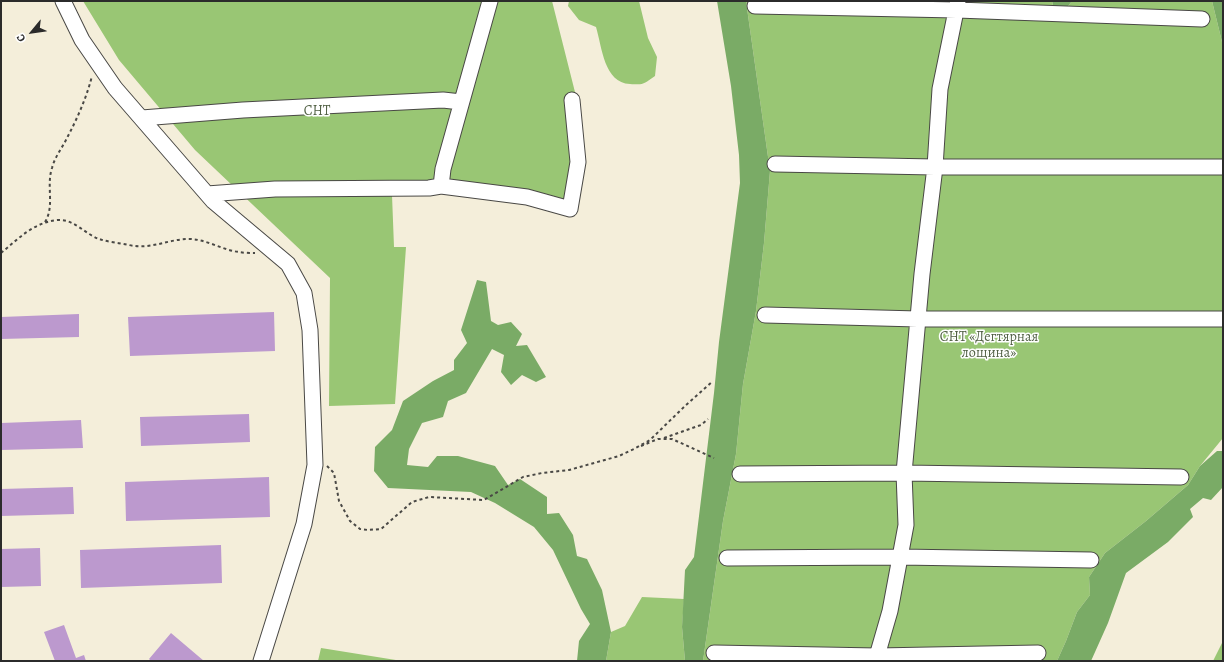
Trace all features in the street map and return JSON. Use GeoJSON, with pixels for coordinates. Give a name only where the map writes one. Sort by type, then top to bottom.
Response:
{"type":"FeatureCollection","features":[{"type":"Feature","properties":{"kind":"street"},"geometry":{"type":"LineString","coordinates":[[63,1],[82,40],[116,88],[213,201],[288,264],[304,293],[310,330],[315,465],[304,524],[261,661]]}},
{"type":"Feature","properties":{"kind":"street"},"geometry":{"type":"LineString","coordinates":[[441,186],[442,169],[490,1]]}},
{"type":"Feature","properties":{"kind":"street"},"geometry":{"type":"LineString","coordinates":[[755,6],[958,6],[1202,19]]}},
{"type":"Feature","properties":{"kind":"street"},"geometry":{"type":"LineString","coordinates":[[874,658],[890,611],[906,525],[904,472],[922,274],[935,167],[940,90],[958,6]]}},
{"type":"Feature","properties":{"kind":"street"},"geometry":{"type":"LineString","coordinates":[[142,118],[243,110],[443,100],[461,102]]}},
{"type":"Feature","properties":{"kind":"street"},"geometry":{"type":"LineString","coordinates":[[207,194],[275,189],[429,188],[441,186],[526,198],[570,208],[578,162],[572,100]]}},
{"type":"Feature","properties":{"kind":"street"},"geometry":{"type":"LineString","coordinates":[[775,164],[935,167],[1223,167]]}},
{"type":"Feature","properties":{"kind":"street"},"geometry":{"type":"LineString","coordinates":[[766,316],[918,319],[1223,319]]}},
{"type":"Feature","properties":{"kind":"street"},"geometry":{"type":"LineString","coordinates":[[740,474],[904,472],[1181,477]]}},
{"type":"Feature","properties":{"kind":"street"},"geometry":{"type":"LineString","coordinates":[[727,558],[900,557],[1091,560]]}},
{"type":"Feature","properties":{"kind":"street"},"geometry":{"type":"LineString","coordinates":[[714,653],[775,658],[874,658],[1038,653]]}},
{"type":"Feature","properties":{"kind":"path"},"geometry":{"type":"LineString","coordinates":[[45,222],[48,218],[50,208],[49,177],[52,167],[86,96],[97,62]]}},
{"type":"Feature","properties":{"kind":"path"},"geometry":{"type":"LineString","coordinates":[[1,253],[22,234],[32,228],[45,222],[59,220],[67,221],[88,234],[100,239],[130,246],[144,247],[179,239],[191,239],[239,252],[254,253],[269,248]]}},
{"type":"Feature","properties":{"kind":"path"},"geometry":{"type":"LineString","coordinates":[[634,450],[650,440],[686,404],[713,381]]}},
{"type":"Feature","properties":{"kind":"path"},"geometry":{"type":"LineString","coordinates":[[314,452],[334,473],[339,501],[350,520],[360,529],[381,529],[412,502],[429,497],[484,500],[523,478],[542,473],[570,470],[619,456],[658,439],[673,436],[701,425],[708,419]]}},
{"type":"Feature","properties":{"kind":"path"},"geometry":{"type":"LineString","coordinates":[[658,439],[672,438],[714,458]]}},
{"type":"Feature","properties":{"kind":"green space","name":"СНТ"},"geometry":{"type":"Polygon","coordinates":[[[83,1],[552,1],[578,104],[574,214],[524,203],[442,192],[392,195],[394,247],[406,247],[395,404],[329,406],[330,278],[195,150],[119,60],[83,1]]]}},
{"type":"Feature","properties":{"kind":"green space"},"geometry":{"type":"Polygon","coordinates":[[[569,1],[639,1],[648,38],[657,57],[655,76],[641,84],[621,82],[615,77],[609,71],[596,27],[579,20],[568,6],[569,1]]]}},
{"type":"Feature","properties":{"kind":"green space"},"geometry":{"type":"Polygon","coordinates":[[[717,1],[746,1],[770,171],[756,311],[743,384],[736,454],[723,521],[703,661],[685,661],[682,627],[685,570],[694,557],[719,342],[740,183],[739,155],[731,86],[717,1]]]}},
{"type":"Feature","properties":{"kind":"green space","name":"СНТ «Дегтярная лощина»"},"geometry":{"type":"Polygon","coordinates":[[[746,1],[1052,1],[1054,10],[1065,10],[1072,1],[1212,1],[1223,46],[1223,438],[1200,466],[1188,485],[1146,521],[1105,553],[1089,577],[1090,595],[1077,612],[1057,661],[703,661],[723,521],[736,454],[743,384],[756,311],[770,171],[746,1]]]}},
{"type":"Feature","properties":{"kind":"green space"},"geometry":{"type":"Polygon","coordinates":[[[1052,1],[1072,1],[1065,10],[1054,10],[1052,1]]]}},
{"type":"Feature","properties":{"kind":"green space"},"geometry":{"type":"Polygon","coordinates":[[[1212,1],[1223,1],[1223,46],[1212,1]]]}},
{"type":"Feature","properties":{"kind":"green space"},"geometry":{"type":"Polygon","coordinates":[[[477,280],[486,282],[491,321],[498,325],[511,322],[522,334],[516,346],[527,345],[546,377],[536,382],[522,375],[511,385],[501,372],[504,355],[492,349],[466,393],[448,401],[443,417],[422,423],[409,449],[407,465],[428,467],[437,456],[458,456],[495,466],[508,485],[520,479],[547,497],[547,514],[559,513],[573,535],[577,556],[587,559],[602,590],[611,632],[606,661],[577,661],[579,641],[590,624],[581,609],[553,550],[534,527],[495,503],[471,492],[388,488],[374,471],[375,447],[392,430],[403,401],[433,381],[454,370],[454,360],[467,343],[461,330],[477,280]]]}},
{"type":"Feature","properties":{"kind":"green space"},"geometry":{"type":"Polygon","coordinates":[[[1217,451],[1223,451],[1223,487],[1211,500],[1203,498],[1190,509],[1193,517],[1168,542],[1126,573],[1108,623],[1091,661],[1057,661],[1077,612],[1090,595],[1089,577],[1105,553],[1146,521],[1188,485],[1200,466],[1217,451]]]}},
{"type":"Feature","properties":{"kind":"green space"},"geometry":{"type":"Polygon","coordinates":[[[642,597],[684,599],[682,627],[685,661],[606,661],[611,632],[625,626],[642,597]]]}},
{"type":"Feature","properties":{"kind":"green space"},"geometry":{"type":"Polygon","coordinates":[[[1223,641],[1223,661],[1213,661],[1223,641]]]}},
{"type":"Feature","properties":{"kind":"green space"},"geometry":{"type":"Polygon","coordinates":[[[321,648],[402,661],[318,661],[321,648]]]}},
{"type":"Feature","properties":{"kind":"building"},"geometry":{"type":"Polygon","coordinates":[[[274,312],[275,351],[130,356],[128,317],[274,312]]]}},
{"type":"Feature","properties":{"kind":"building"},"geometry":{"type":"Polygon","coordinates":[[[79,314],[79,337],[1,339],[1,317],[79,314]]]}},
{"type":"Feature","properties":{"kind":"building"},"geometry":{"type":"Polygon","coordinates":[[[249,414],[250,442],[141,446],[140,417],[249,414]]]}},
{"type":"Feature","properties":{"kind":"building"},"geometry":{"type":"Polygon","coordinates":[[[81,420],[83,448],[1,450],[1,423],[81,420]]]}},
{"type":"Feature","properties":{"kind":"building"},"geometry":{"type":"Polygon","coordinates":[[[269,477],[270,517],[126,521],[125,482],[269,477]]]}},
{"type":"Feature","properties":{"kind":"building"},"geometry":{"type":"Polygon","coordinates":[[[73,487],[74,514],[1,516],[1,489],[73,487]]]}},
{"type":"Feature","properties":{"kind":"building"},"geometry":{"type":"Polygon","coordinates":[[[221,545],[222,583],[81,588],[80,550],[221,545]]]}},
{"type":"Feature","properties":{"kind":"building"},"geometry":{"type":"Polygon","coordinates":[[[40,548],[41,586],[1,587],[1,549],[40,548]]]}},
{"type":"Feature","properties":{"kind":"building"},"geometry":{"type":"Polygon","coordinates":[[[64,625],[76,658],[84,655],[86,661],[55,661],[44,632],[64,625]]]}},
{"type":"Feature","properties":{"kind":"building"},"geometry":{"type":"Polygon","coordinates":[[[171,633],[204,661],[151,661],[149,659],[171,633]]]}}]}
